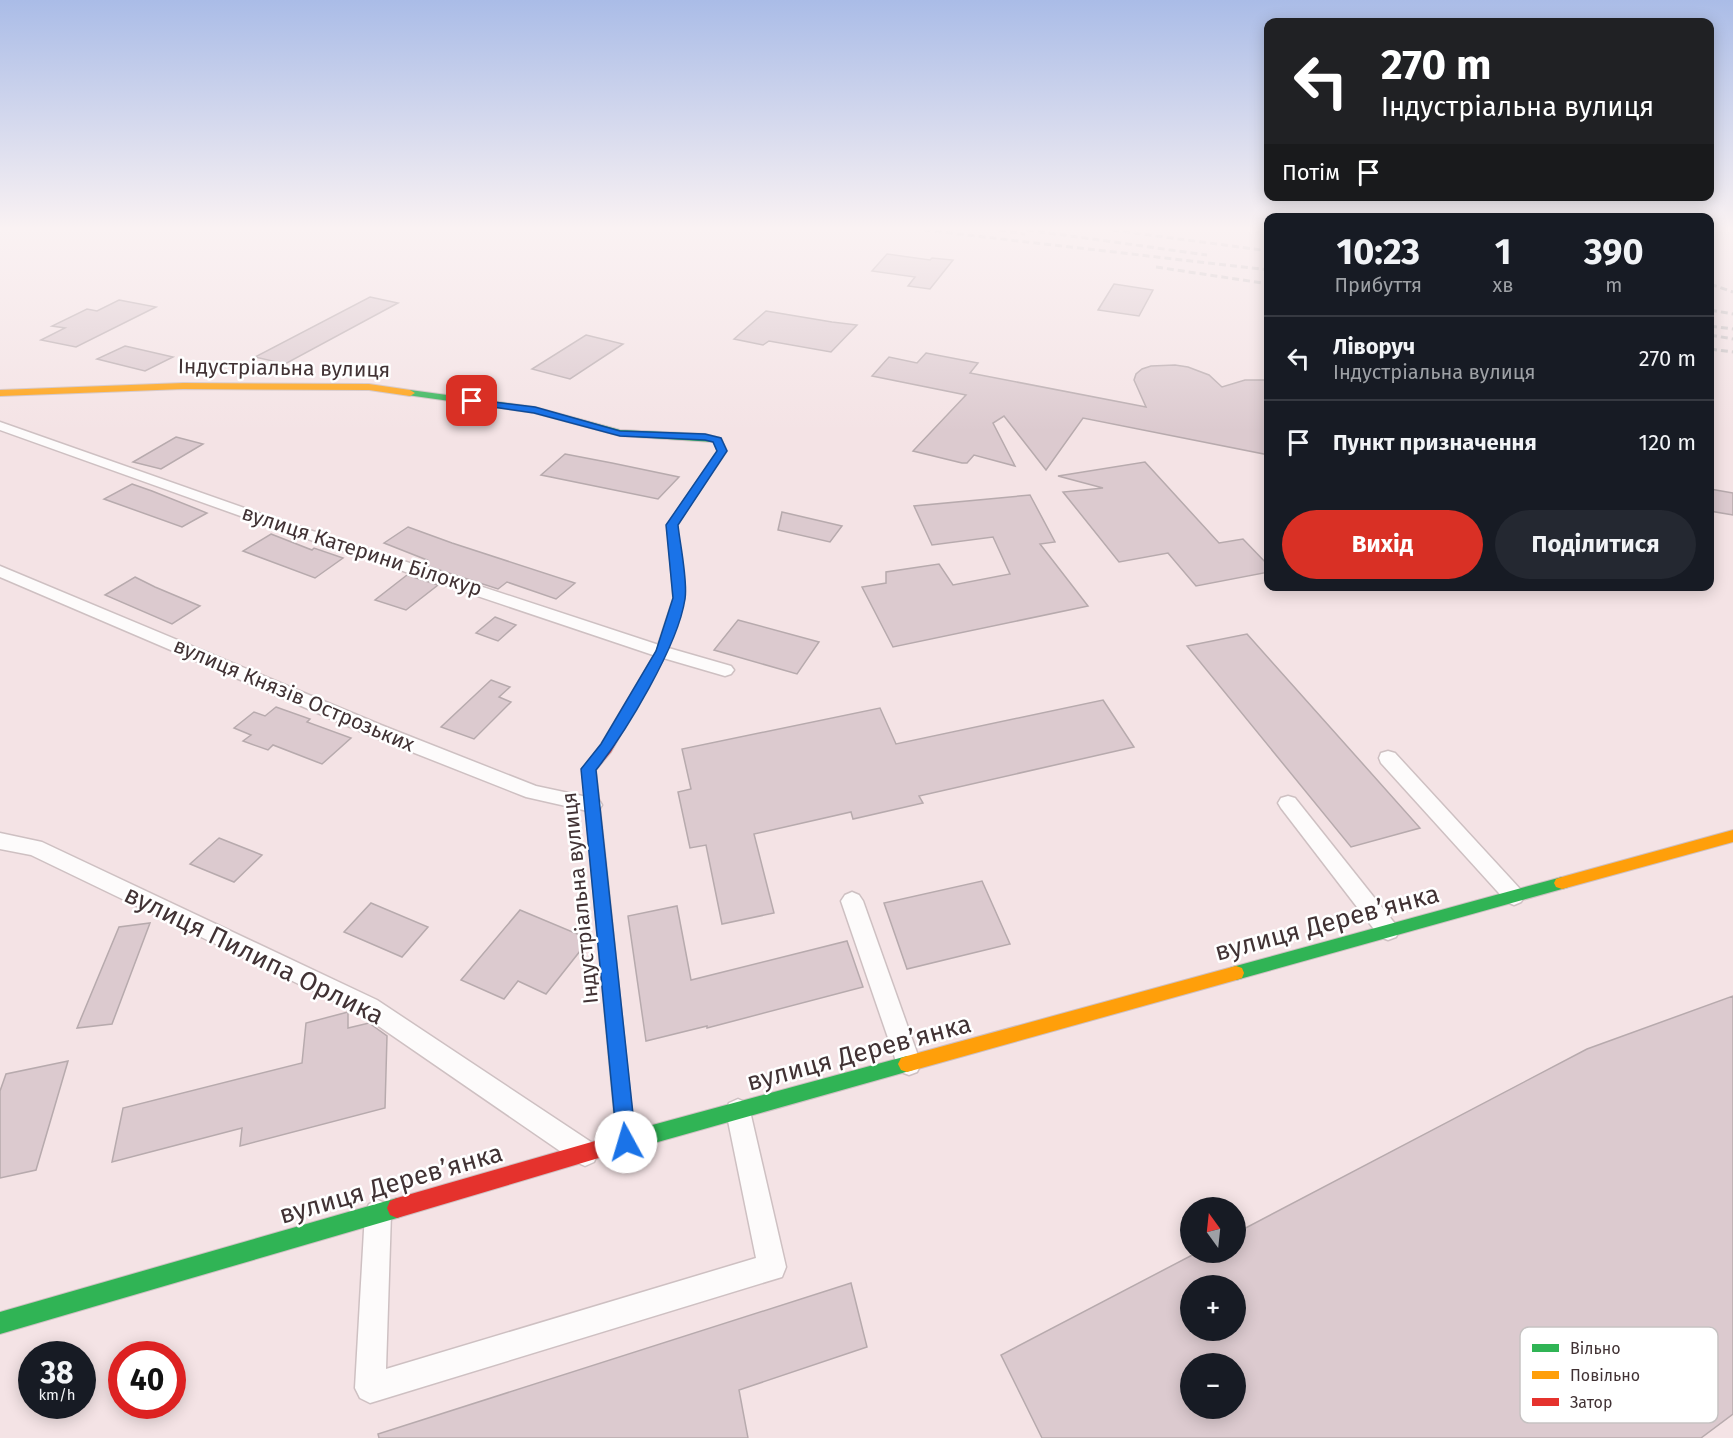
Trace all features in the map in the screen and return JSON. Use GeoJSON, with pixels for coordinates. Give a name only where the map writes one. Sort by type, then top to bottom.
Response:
{"type":"FeatureCollection","features":[{"type":"Feature","properties":{"kind":"street","name":"Індустріальна вулиця"},"geometry":{"type":"LineString","coordinates":[[0,393],[183,386],[369,387],[535,410],[620,434],[705,437],[718,440],[722,451],[672,525],[679,598],[662,651],[606,748],[589,769],[626,1142]]}},
{"type":"Feature","properties":{"kind":"street","name":"вулиця Катерини Білокур"},"geometry":{"type":"LineString","coordinates":[[0,426],[276,523],[725,670]]}},
{"type":"Feature","properties":{"kind":"street","name":"вулиця Князів Острозьких"},"geometry":{"type":"LineString","coordinates":[[0,571],[532,792],[592,805]]}},
{"type":"Feature","properties":{"kind":"street"},"geometry":{"type":"LineString","coordinates":[[1388,758],[1514,896]]}},
{"type":"Feature","properties":{"kind":"street"},"geometry":{"type":"LineString","coordinates":[[1288,803],[1388,931]]}},
{"type":"Feature","properties":{"kind":"street","name":"вулиця Деревʼянка"},"geometry":{"type":"LineString","coordinates":[[0,1323],[585,1153],[1733,836]]}},
{"type":"Feature","properties":{"kind":"street","name":"вулиця Пилипа Орлика"},"geometry":{"type":"LineString","coordinates":[[0,841],[35,848],[369,1007],[585,1153]]}},
{"type":"Feature","properties":{"kind":"street"},"geometry":{"type":"LineString","coordinates":[[852,901],[909,1064]]}},
{"type":"Feature","properties":{"kind":"street"},"geometry":{"type":"LineString","coordinates":[[378,1213],[370,1388],[772,1267],[738,1111]]}},
{"type":"Feature","properties":{"kind":"building"},"geometry":{"type":"Polygon","coordinates":[[[370,297],[398,303],[285,364],[255,357],[370,297]]]}},
{"type":"Feature","properties":{"kind":"building"},"geometry":{"type":"Polygon","coordinates":[[[1106,297],[1149,297],[1139,316],[1098,310],[1106,297]]]}},
{"type":"Feature","properties":{"kind":"building"},"geometry":{"type":"Polygon","coordinates":[[[119,300],[156,307],[76,347],[41,340],[65,328],[52,326],[87,309],[97,311],[119,300]]]}},
{"type":"Feature","properties":{"kind":"building"},"geometry":{"type":"Polygon","coordinates":[[[766,311],[857,325],[831,352],[769,341],[763,345],[734,339],[766,311]]]}},
{"type":"Feature","properties":{"kind":"building"},"geometry":{"type":"Polygon","coordinates":[[[586,335],[623,344],[570,379],[532,369],[586,335]]]}},
{"type":"Feature","properties":{"kind":"building"},"geometry":{"type":"Polygon","coordinates":[[[125,346],[173,357],[145,371],[97,359],[125,346]]]}},
{"type":"Feature","properties":{"kind":"building"},"geometry":{"type":"Polygon","coordinates":[[[926,353],[978,363],[970,373],[1146,407],[1134,380],[1136,374],[1142,369],[1151,366],[1188,367],[1209,375],[1222,387],[1245,380],[1264,380],[1264,454],[1083,418],[1046,470],[1004,416],[993,423],[1015,466],[974,455],[967,463],[962,463],[913,451],[966,395],[872,376],[889,357],[917,363],[926,353]]]}},
{"type":"Feature","properties":{"kind":"building"},"geometry":{"type":"Polygon","coordinates":[[[176,437],[203,444],[161,469],[133,462],[176,437]]]}},
{"type":"Feature","properties":{"kind":"building"},"geometry":{"type":"Polygon","coordinates":[[[565,454],[679,477],[658,499],[541,475],[565,454]]]}},
{"type":"Feature","properties":{"kind":"building"},"geometry":{"type":"Polygon","coordinates":[[[1145,462],[1219,543],[1243,539],[1264,561],[1264,573],[1196,586],[1168,553],[1119,562],[1063,492],[1103,488],[1058,476],[1145,462]]]}},
{"type":"Feature","properties":{"kind":"building"},"geometry":{"type":"Polygon","coordinates":[[[132,484],[207,513],[182,527],[104,499],[132,484]]]}},
{"type":"Feature","properties":{"kind":"building"},"geometry":{"type":"Polygon","coordinates":[[[1714,490],[1733,493],[1733,515],[1714,512],[1714,490]]]}},
{"type":"Feature","properties":{"kind":"building"},"geometry":{"type":"Polygon","coordinates":[[[1030,495],[1055,542],[1040,544],[1088,606],[893,647],[862,587],[886,583],[886,572],[939,564],[953,585],[1010,574],[993,537],[932,545],[914,506],[1030,495]]]}},
{"type":"Feature","properties":{"kind":"building"},"geometry":{"type":"Polygon","coordinates":[[[782,512],[842,526],[830,542],[778,530],[782,512]]]}},
{"type":"Feature","properties":{"kind":"building"},"geometry":{"type":"Polygon","coordinates":[[[408,527],[575,583],[556,599],[507,582],[498,589],[421,564],[427,560],[384,543],[408,527]]]}},
{"type":"Feature","properties":{"kind":"building"},"geometry":{"type":"Polygon","coordinates":[[[271,534],[312,550],[314,548],[343,558],[315,578],[243,551],[271,534]]]}},
{"type":"Feature","properties":{"kind":"building"},"geometry":{"type":"Polygon","coordinates":[[[407,575],[438,585],[406,610],[375,600],[407,575]]]}},
{"type":"Feature","properties":{"kind":"building"},"geometry":{"type":"Polygon","coordinates":[[[135,577],[200,606],[172,624],[105,595],[135,577]]]}},
{"type":"Feature","properties":{"kind":"building"},"geometry":{"type":"Polygon","coordinates":[[[495,617],[516,625],[498,641],[476,633],[495,617]]]}},
{"type":"Feature","properties":{"kind":"building"},"geometry":{"type":"Polygon","coordinates":[[[738,620],[819,642],[797,674],[714,650],[738,620]]]}},
{"type":"Feature","properties":{"kind":"building"},"geometry":{"type":"Polygon","coordinates":[[[1247,634],[1420,828],[1351,847],[1187,646],[1247,634]]]}},
{"type":"Feature","properties":{"kind":"building"},"geometry":{"type":"Polygon","coordinates":[[[491,680],[510,687],[499,697],[511,702],[474,739],[441,727],[491,680]]]}},
{"type":"Feature","properties":{"kind":"building"},"geometry":{"type":"Polygon","coordinates":[[[1103,700],[1134,747],[919,796],[923,803],[853,819],[851,812],[754,834],[774,913],[722,924],[706,845],[690,848],[678,792],[691,789],[682,749],[880,708],[896,744],[1103,700]]]}},
{"type":"Feature","properties":{"kind":"building"},"geometry":{"type":"Polygon","coordinates":[[[276,707],[310,719],[307,722],[351,738],[322,764],[273,745],[268,750],[243,741],[251,735],[234,728],[254,712],[265,716],[276,707]]]}},
{"type":"Feature","properties":{"kind":"building"},"geometry":{"type":"Polygon","coordinates":[[[219,838],[262,855],[234,882],[190,864],[219,838]]]}},
{"type":"Feature","properties":{"kind":"building"},"geometry":{"type":"Polygon","coordinates":[[[982,881],[1010,944],[907,969],[884,903],[982,881]]]}},
{"type":"Feature","properties":{"kind":"building"},"geometry":{"type":"Polygon","coordinates":[[[371,903],[428,927],[402,957],[344,932],[371,903]]]}},
{"type":"Feature","properties":{"kind":"building"},"geometry":{"type":"Polygon","coordinates":[[[677,906],[691,980],[847,941],[863,987],[707,1028],[707,1026],[646,1041],[628,916],[677,906]]]}},
{"type":"Feature","properties":{"kind":"building"},"geometry":{"type":"Polygon","coordinates":[[[520,910],[587,938],[588,941],[546,994],[518,981],[504,999],[461,980],[520,910]]]}},
{"type":"Feature","properties":{"kind":"building"},"geometry":{"type":"Polygon","coordinates":[[[150,923],[112,1024],[77,1028],[119,927],[150,923]]]}},
{"type":"Feature","properties":{"kind":"building"},"geometry":{"type":"Polygon","coordinates":[[[1733,996],[1733,1414],[1701,1438],[1042,1438],[1001,1355],[1180,1261],[1246,1263],[1246,1228],[1587,1049],[1733,996]]]}},
{"type":"Feature","properties":{"kind":"building"},"geometry":{"type":"Polygon","coordinates":[[[348,1012],[348,1028],[369,1023],[387,1036],[385,1108],[240,1146],[242,1128],[112,1162],[123,1108],[302,1063],[306,1023],[348,1012]]]}},
{"type":"Feature","properties":{"kind":"building"},"geometry":{"type":"Polygon","coordinates":[[[68,1061],[36,1170],[0,1178],[0,1091],[6,1074],[68,1061]]]}},
{"type":"Feature","properties":{"kind":"building"},"geometry":{"type":"Polygon","coordinates":[[[851,1283],[867,1347],[739,1390],[748,1438],[379,1438],[378,1434],[851,1283]]]}},
{"type":"Feature","properties":{"kind":"railway"},"geometry":{"type":"LineString","coordinates":[[1714,311],[1733,314]]}},
{"type":"Feature","properties":{"kind":"railway"},"geometry":{"type":"LineString","coordinates":[[1714,327],[1733,329]]}},
{"type":"Feature","properties":{"kind":"railway"},"geometry":{"type":"LineString","coordinates":[[1714,336],[1733,339]]}},
{"type":"Feature","properties":{"kind":"railway"},"geometry":{"type":"LineString","coordinates":[[1714,350],[1733,352]]}},
{"type":"Feature","properties":{"kind":"traffic: fast"},"geometry":{"type":"LineString","coordinates":[[410,393],[535,410],[620,433],[705,437],[718,440],[722,451],[672,525],[679,598],[661,653]]}},
{"type":"Feature","properties":{"kind":"traffic: fast"},"geometry":{"type":"LineString","coordinates":[[599,870],[626,1142]]}},
{"type":"Feature","properties":{"kind":"traffic: fast"},"geometry":{"type":"LineString","coordinates":[[1236,973],[1562,883]]}},
{"type":"Feature","properties":{"kind":"traffic: fast"},"geometry":{"type":"LineString","coordinates":[[602,1148],[907,1064]]}},
{"type":"Feature","properties":{"kind":"traffic: fast"},"geometry":{"type":"LineString","coordinates":[[0,1323],[397,1208]]}},
{"type":"Feature","properties":{"kind":"traffic: slow"},"geometry":{"type":"LineString","coordinates":[[0,393],[183,386],[369,387],[410,393]]}},
{"type":"Feature","properties":{"kind":"traffic: slow"},"geometry":{"type":"LineString","coordinates":[[1562,883],[1733,836]]}},
{"type":"Feature","properties":{"kind":"traffic: slow"},"geometry":{"type":"LineString","coordinates":[[907,1064],[1236,973]]}},
{"type":"Feature","properties":{"kind":"traffic: jam"},"geometry":{"type":"LineString","coordinates":[[599,870],[589,769],[606,748],[661,653]]}},
{"type":"Feature","properties":{"kind":"traffic: jam"},"geometry":{"type":"LineString","coordinates":[[397,1208],[602,1148]]}},
{"type":"Feature","properties":{"kind":"route"},"geometry":{"type":"LineString","coordinates":[[472,401],[535,410],[620,434],[705,437],[718,440],[722,451],[672,525],[679,598],[662,651],[606,748],[589,769],[626,1142]]}}]}
